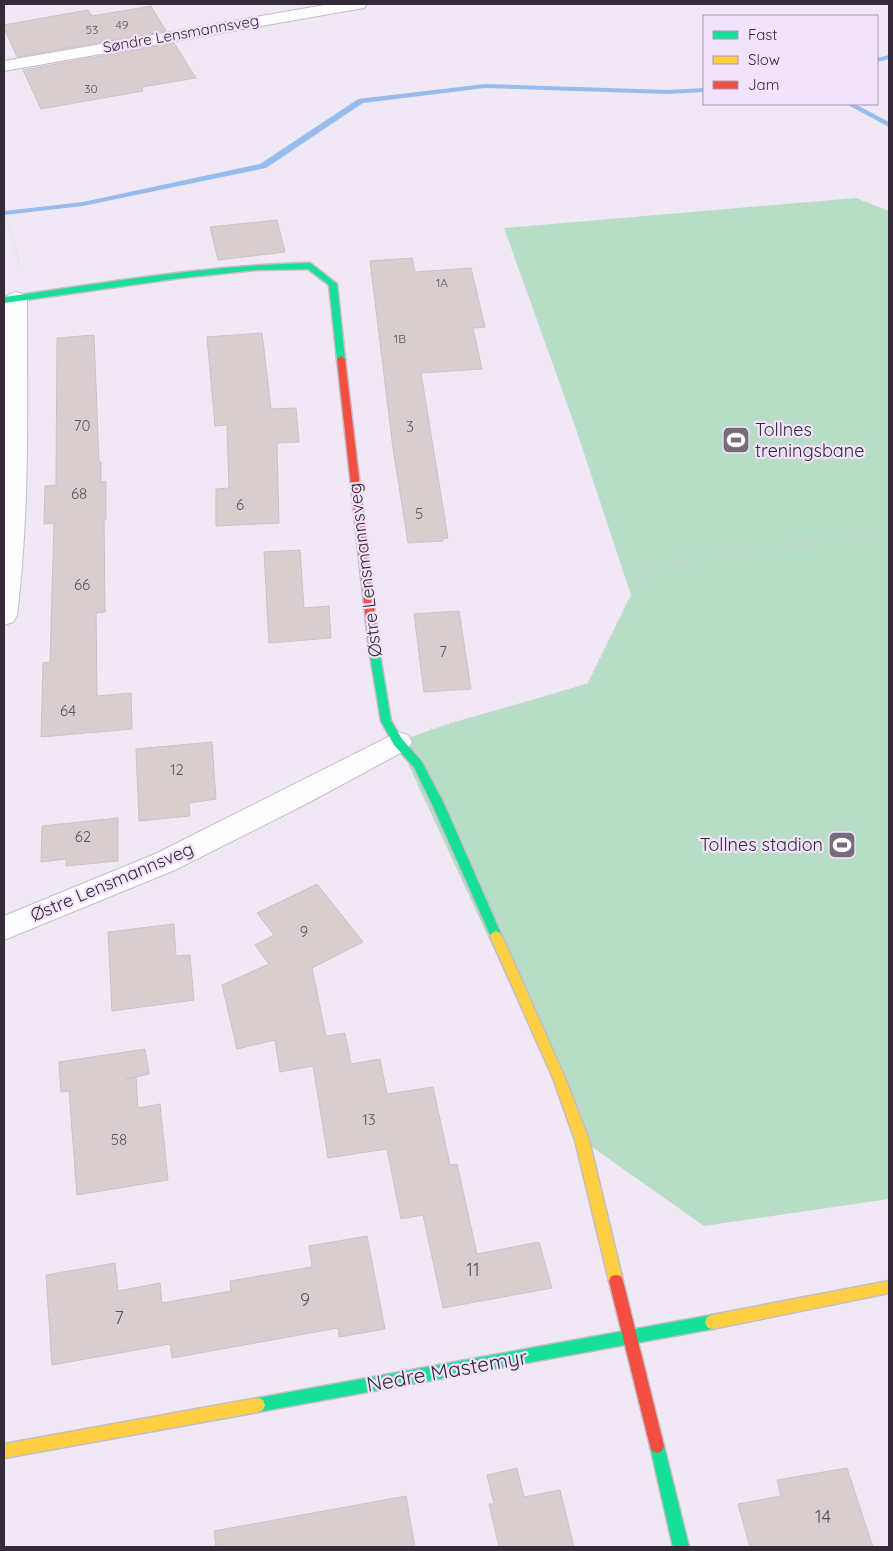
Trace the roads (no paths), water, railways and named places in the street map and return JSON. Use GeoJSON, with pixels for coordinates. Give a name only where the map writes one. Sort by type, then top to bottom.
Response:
{"type":"FeatureCollection","features":[{"type":"Feature","properties":{"kind":"street","name":"Søndre Lensmannsveg"},"geometry":{"type":"LineString","coordinates":[[4,66],[358,4]]}},
{"type":"Feature","properties":{"kind":"street","name":"Østre Lensmannsveg"},"geometry":{"type":"LineString","coordinates":[[4,928],[165,862],[296,797],[398,742],[386,722],[372,641],[333,284],[310,266],[256,267],[180,275],[10,299]]}},
{"type":"Feature","properties":{"kind":"street"},"geometry":{"type":"LineString","coordinates":[[4,616],[10,560],[16,405],[10,299]]}},
{"type":"Feature","properties":{"kind":"street"},"geometry":{"type":"LineString","coordinates":[[398,742],[418,765],[438,804],[559,1078],[582,1140],[681,1547]]}},
{"type":"Feature","properties":{"kind":"street","name":"Nedre Mastemyr"},"geometry":{"type":"LineString","coordinates":[[4,1451],[630,1338],[889,1287]]}},
{"type":"Feature","properties":{"kind":"waterway"},"geometry":{"type":"LineString","coordinates":[[878,60],[889,57]]}},
{"type":"Feature","properties":{"kind":"waterway"},"geometry":{"type":"LineString","coordinates":[[4,213],[83,204],[263,166],[361,101],[485,86],[668,92],[703,90]]}},
{"type":"Feature","properties":{"kind":"waterway"},"geometry":{"type":"LineString","coordinates":[[852,105],[889,125]]}},
{"type":"Feature","properties":{"kind":"place","name":"Tollnes treningsbane"},"geometry":{"type":"Point","coordinates":[736,440]}},
{"type":"Feature","properties":{"kind":"place","name":"Tollnes stadion"},"geometry":{"type":"Point","coordinates":[842,845]}}]}
